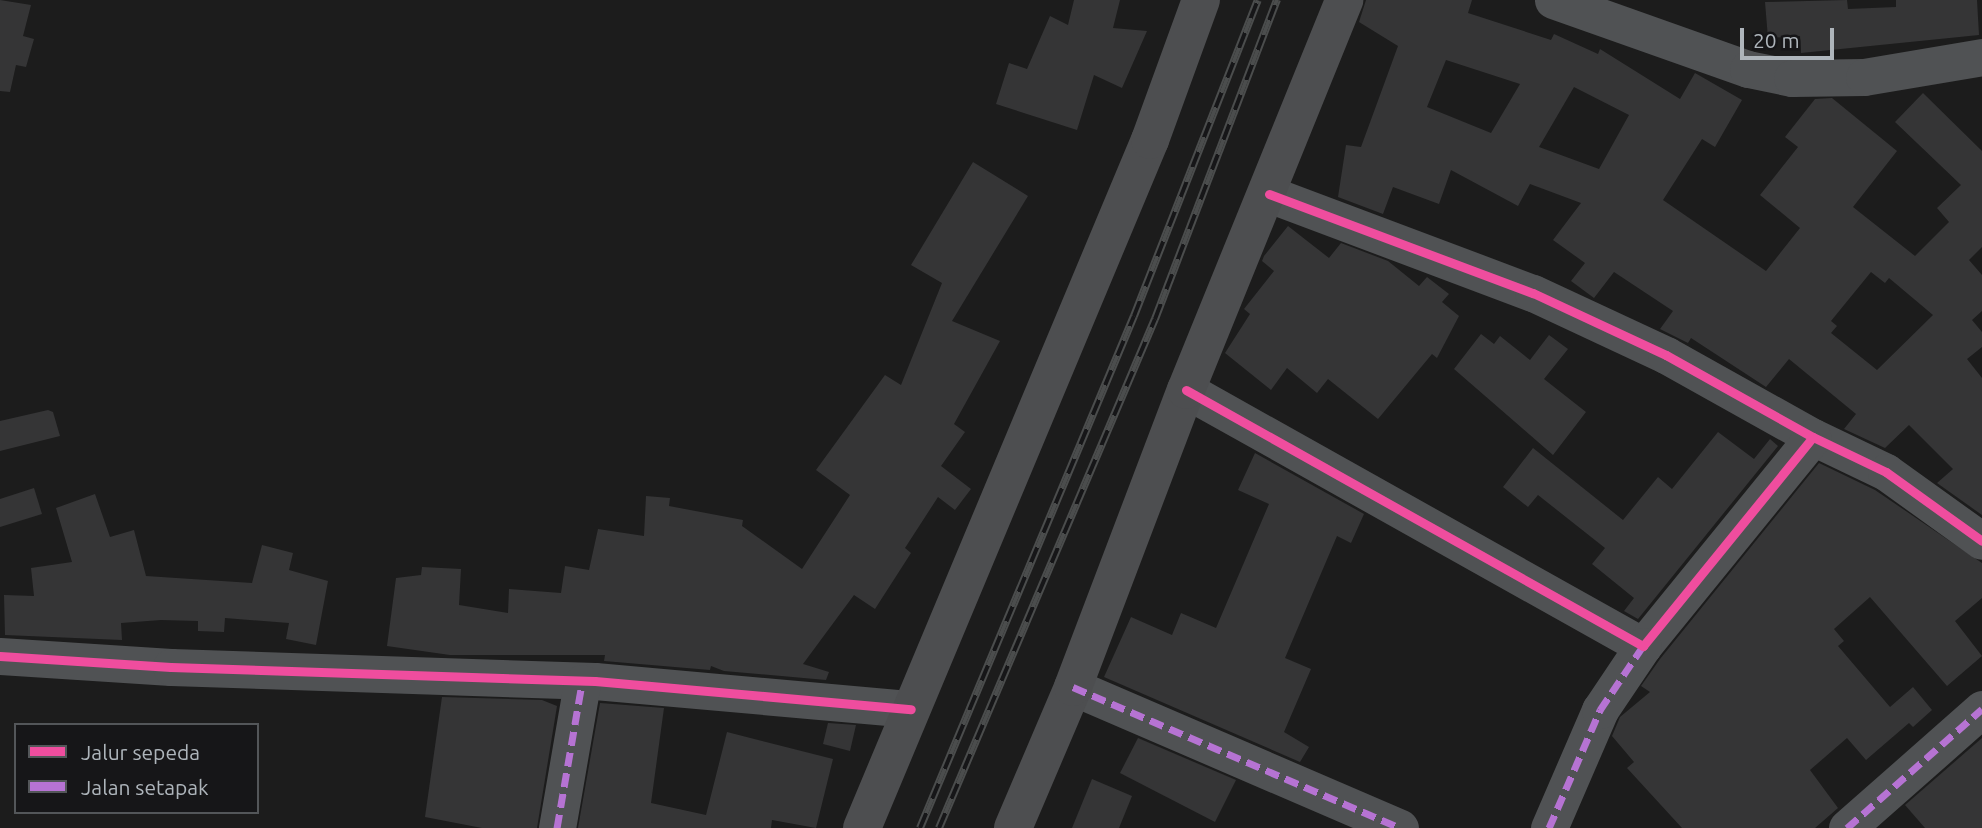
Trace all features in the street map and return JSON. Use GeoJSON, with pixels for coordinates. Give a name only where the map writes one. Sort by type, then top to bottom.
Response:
{"type":"FeatureCollection","features":[{"type":"Feature","properties":{"kind":"main road"},"geometry":{"type":"LineString","coordinates":[[862,828],[1139,166],[1201,0]]}},
{"type":"Feature","properties":{"kind":"main road"},"geometry":{"type":"LineString","coordinates":[[1013,828],[1073,687],[1186,390],[1269,194],[1344,0]]}},
{"type":"Feature","properties":{"kind":"street"},"geometry":{"type":"LineString","coordinates":[[1553,0],[1735,65],[1792,78],[1864,77],[1982,57]]}},
{"type":"Feature","properties":{"kind":"street"},"geometry":{"type":"LineString","coordinates":[[1269,194],[1533,293],[1666,355],[1813,437],[1886,472],[1982,541]]}},
{"type":"Feature","properties":{"kind":"street"},"geometry":{"type":"LineString","coordinates":[[1186,390],[1643,646]]}},
{"type":"Feature","properties":{"kind":"street"},"geometry":{"type":"LineString","coordinates":[[1549,828],[1600,710],[1643,646],[1813,437]]}},
{"type":"Feature","properties":{"kind":"street"},"geometry":{"type":"LineString","coordinates":[[0,656],[582,683],[911,709]]}},
{"type":"Feature","properties":{"kind":"street"},"geometry":{"type":"LineString","coordinates":[[557,828],[582,683]]}},
{"type":"Feature","properties":{"kind":"street"},"geometry":{"type":"LineString","coordinates":[[1073,687],[1400,828]]}},
{"type":"Feature","properties":{"kind":"street"},"geometry":{"type":"LineString","coordinates":[[1847,828],[1982,709]]}},
{"type":"Feature","properties":{"kind":"building"},"geometry":{"type":"Polygon","coordinates":[[[0,0],[31,5],[23,36],[34,39],[26,67],[16,65],[10,92],[0,91],[0,0]]]}},
{"type":"Feature","properties":{"kind":"building"},"geometry":{"type":"Polygon","coordinates":[[[1074,0],[1120,0],[1113,28],[1147,31],[1122,88],[1094,75],[1077,130],[996,104],[1009,63],[1027,69],[1050,16],[1068,25],[1074,0]]]}},
{"type":"Feature","properties":{"kind":"building"},"geometry":{"type":"Polygon","coordinates":[[[1366,0],[1472,0],[1468,13],[1551,40],[1554,34],[1598,54],[1600,49],[1680,99],[1695,73],[1742,100],[1715,147],[1702,139],[1663,200],[1766,271],[1800,228],[1760,195],[1798,147],[1785,137],[1815,99],[1832,98],[1897,151],[1853,207],[1915,256],[1949,222],[1937,208],[1961,185],[1895,122],[1923,93],[1982,151],[1982,247],[1969,260],[1982,275],[1982,311],[1972,320],[1982,332],[1982,347],[1967,359],[1982,378],[1982,515],[1937,483],[1953,469],[1909,425],[1885,448],[1844,429],[1856,414],[1789,359],[1766,387],[1691,338],[1688,343],[1660,329],[1673,311],[1614,272],[1594,298],[1571,281],[1585,263],[1553,240],[1581,203],[1530,184],[1518,206],[1451,170],[1439,204],[1393,187],[1383,214],[1338,197],[1346,145],[1361,147],[1398,46],[1359,22],[1366,0]],[[1446,60],[1427,107],[1491,133],[1520,84],[1446,60]],[[1574,87],[1539,147],[1599,169],[1629,115],[1574,87]],[[1871,272],[1831,321],[1837,326],[1831,333],[1877,370],[1933,315],[1889,278],[1885,283],[1871,272]]]}},
{"type":"Feature","properties":{"kind":"building"},"geometry":{"type":"Polygon","coordinates":[[[1847,0],[1848,9],[1896,7],[1896,0],[1977,0],[1979,35],[1801,53],[1800,36],[1768,38],[1765,2],[1847,0]]]}},
{"type":"Feature","properties":{"kind":"building"},"geometry":{"type":"Polygon","coordinates":[[[973,162],[1028,196],[952,321],[1000,341],[954,424],[965,432],[941,466],[971,489],[955,510],[938,497],[905,548],[911,553],[875,609],[854,595],[803,664],[829,672],[826,680],[724,671],[711,666],[710,670],[604,661],[605,655],[450,655],[387,646],[396,578],[421,575],[422,567],[461,569],[459,605],[508,613],[509,589],[561,593],[565,566],[589,570],[598,529],[644,536],[646,496],[670,498],[669,506],[743,520],[742,526],[802,569],[850,495],[816,470],[885,375],[901,385],[942,283],[911,265],[973,162]]]}},
{"type":"Feature","properties":{"kind":"building"},"geometry":{"type":"Polygon","coordinates":[[[1288,226],[1329,258],[1341,243],[1388,261],[1419,286],[1427,277],[1449,294],[1442,302],[1459,316],[1437,358],[1432,354],[1378,419],[1328,379],[1317,393],[1287,368],[1271,390],[1225,353],[1250,314],[1244,309],[1274,271],[1262,261],[1264,256],[1288,226]]]}},
{"type":"Feature","properties":{"kind":"building"},"geometry":{"type":"Polygon","coordinates":[[[1481,334],[1494,344],[1500,336],[1530,360],[1549,335],[1568,349],[1544,379],[1586,412],[1553,455],[1454,369],[1481,334]]]}},
{"type":"Feature","properties":{"kind":"building"},"geometry":{"type":"Polygon","coordinates":[[[48,410],[53,412],[60,436],[0,451],[0,421],[48,410]]]}},
{"type":"Feature","properties":{"kind":"building"},"geometry":{"type":"Polygon","coordinates":[[[1718,432],[1754,459],[1770,439],[1778,446],[1638,619],[1624,611],[1634,598],[1592,564],[1605,548],[1538,495],[1528,507],[1503,487],[1533,448],[1623,520],[1658,477],[1672,489],[1718,432]]]}},
{"type":"Feature","properties":{"kind":"building"},"geometry":{"type":"Polygon","coordinates":[[[1255,453],[1364,514],[1351,543],[1337,536],[1285,658],[1311,669],[1284,732],[1309,747],[1300,762],[1104,677],[1131,617],[1172,635],[1181,613],[1216,628],[1269,504],[1238,490],[1255,453]]]}},
{"type":"Feature","properties":{"kind":"building"},"geometry":{"type":"Polygon","coordinates":[[[1819,463],[1875,490],[1982,563],[1982,598],[1955,621],[1982,656],[1947,686],[1870,597],[1834,629],[1844,641],[1838,646],[1890,707],[1913,687],[1932,710],[1913,727],[1909,723],[1866,760],[1847,738],[1810,770],[1838,808],[1815,828],[1682,828],[1627,768],[1634,762],[1612,736],[1620,717],[1650,692],[1641,686],[1660,659],[1819,463]]]}},
{"type":"Feature","properties":{"kind":"building"},"geometry":{"type":"Polygon","coordinates":[[[34,488],[42,514],[0,527],[0,499],[34,488]]]}},
{"type":"Feature","properties":{"kind":"building"},"geometry":{"type":"Polygon","coordinates":[[[95,494],[110,537],[134,530],[146,576],[252,583],[262,545],[293,553],[289,570],[328,581],[316,645],[286,639],[289,623],[225,618],[224,632],[198,631],[198,621],[121,623],[122,640],[5,635],[4,595],[34,596],[31,568],[72,562],[56,508],[95,494]]]}},
{"type":"Feature","properties":{"kind":"building"},"geometry":{"type":"Polygon","coordinates":[[[442,697],[542,700],[557,706],[537,828],[482,828],[425,817],[442,697]]]}},
{"type":"Feature","properties":{"kind":"building"},"geometry":{"type":"Polygon","coordinates":[[[600,703],[664,708],[651,803],[706,815],[727,732],[833,759],[816,828],[772,820],[771,828],[578,828],[600,703]]]}},
{"type":"Feature","properties":{"kind":"building"},"geometry":{"type":"Polygon","coordinates":[[[828,723],[856,725],[850,751],[823,744],[828,723]]]}},
{"type":"Feature","properties":{"kind":"building"},"geometry":{"type":"Polygon","coordinates":[[[1138,738],[1236,780],[1215,822],[1120,773],[1138,738]]]}},
{"type":"Feature","properties":{"kind":"building"},"geometry":{"type":"Polygon","coordinates":[[[1982,738],[1982,828],[1925,828],[1905,805],[1982,738]]]}},
{"type":"Feature","properties":{"kind":"building"},"geometry":{"type":"Polygon","coordinates":[[[1092,779],[1132,796],[1119,828],[1072,828],[1092,779]]]}},
{"type":"Feature","properties":{"kind":"railway"},"geometry":{"type":"LineString","coordinates":[[920,828],[1134,316],[1258,0]]}},
{"type":"Feature","properties":{"kind":"railway"},"geometry":{"type":"LineString","coordinates":[[939,828],[1155,319],[1277,0]]}},
{"type":"Feature","properties":{"kind":"marked path"},"geometry":{"type":"LineString","coordinates":[[1549,828],[1600,710],[1643,646]]}},
{"type":"Feature","properties":{"kind":"marked path"},"geometry":{"type":"LineString","coordinates":[[557,828],[582,683]]}},
{"type":"Feature","properties":{"kind":"marked path"},"geometry":{"type":"LineString","coordinates":[[1073,687],[1400,828]]}},
{"type":"Feature","properties":{"kind":"marked path"},"geometry":{"type":"LineString","coordinates":[[1847,828],[1982,709]]}},
{"type":"Feature","properties":{"kind":"cycle path"},"geometry":{"type":"LineString","coordinates":[[1269,194],[1533,293],[1666,355],[1813,437],[1886,472],[1982,541]]}},
{"type":"Feature","properties":{"kind":"cycle path"},"geometry":{"type":"LineString","coordinates":[[1186,390],[1643,646],[1813,437]]}},
{"type":"Feature","properties":{"kind":"cycle path"},"geometry":{"type":"LineString","coordinates":[[0,656],[171,667],[595,681],[911,709]]}}]}
